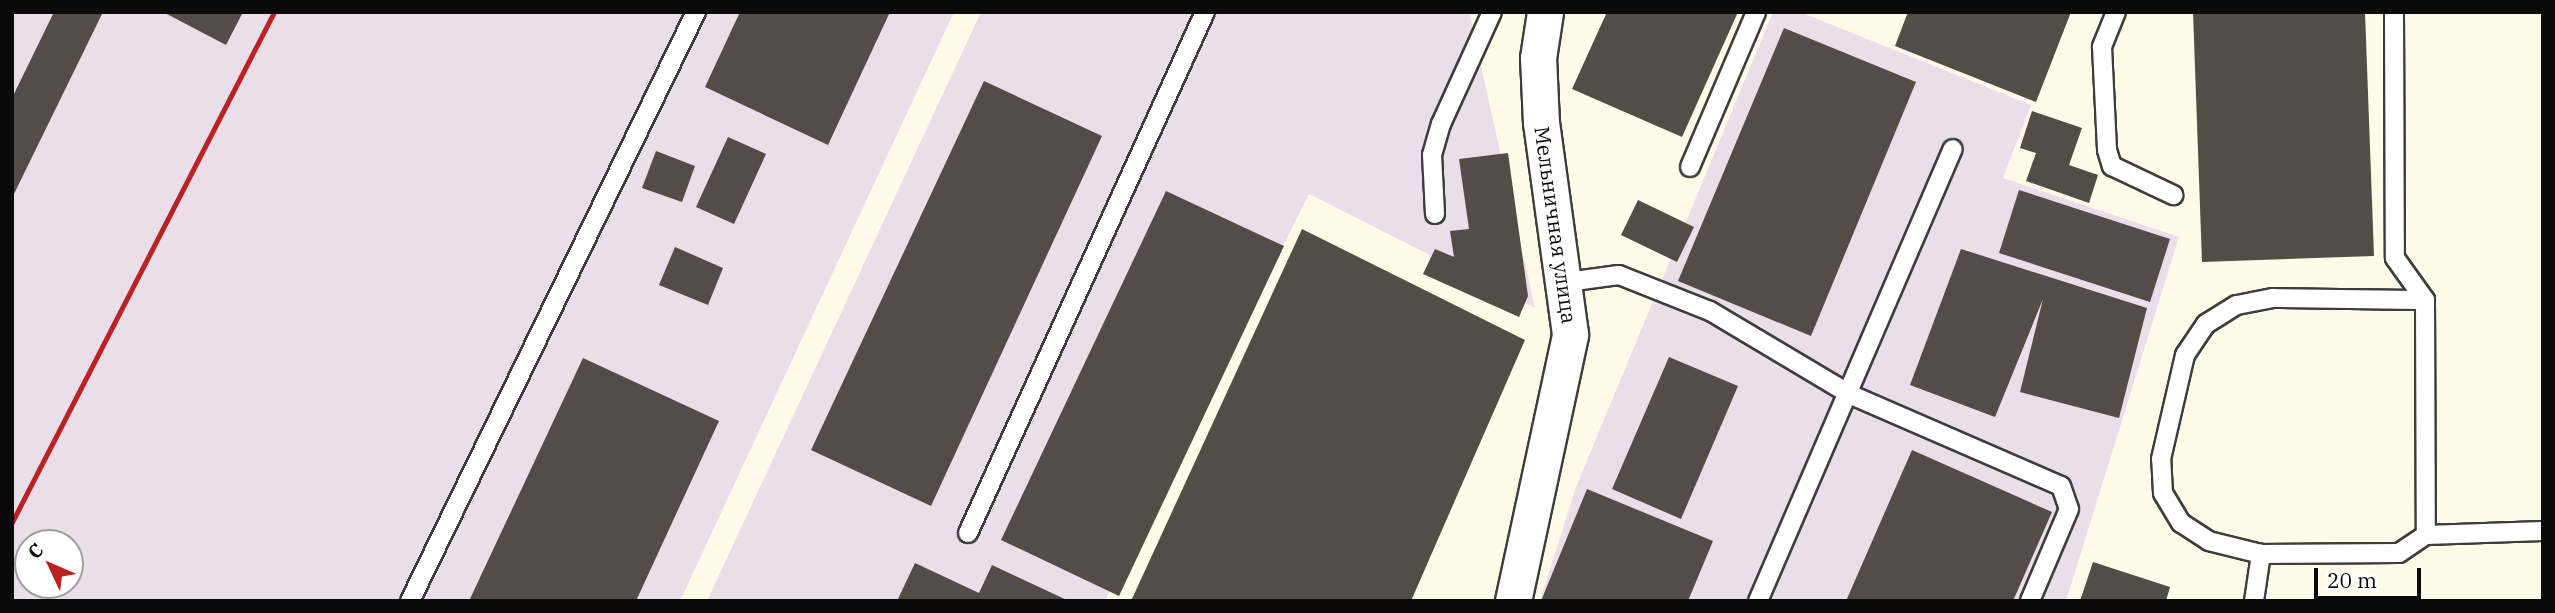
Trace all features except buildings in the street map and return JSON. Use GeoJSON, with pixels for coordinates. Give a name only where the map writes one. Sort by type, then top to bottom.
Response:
{"type":"FeatureCollection","features":[{"type":"Feature","properties":{"kind":"street","name":"Мельничная улица"},"geometry":{"type":"LineString","coordinates":[[1513,601],[1570,334],[1567,282],[1541,123],[1538,58],[1545,12]]}},
{"type":"Feature","properties":{"kind":"lane"},"geometry":{"type":"LineString","coordinates":[[410,601],[696,12]]}},
{"type":"Feature","properties":{"kind":"lane"},"geometry":{"type":"LineString","coordinates":[[968,533],[1205,12]]}},
{"type":"Feature","properties":{"kind":"lane"},"geometry":{"type":"LineString","coordinates":[[1435,214],[1433,155],[1441,124],[1492,12]]}},
{"type":"Feature","properties":{"kind":"lane"},"geometry":{"type":"LineString","coordinates":[[1690,167],[1756,12]]}},
{"type":"Feature","properties":{"kind":"lane"},"geometry":{"type":"LineString","coordinates":[[2116,12],[2102,47],[2110,158],[2127,175],[2173,195]]}},
{"type":"Feature","properties":{"kind":"lane"},"geometry":{"type":"LineString","coordinates":[[2394,12],[2395,258],[2426,300],[2426,535]]}},
{"type":"Feature","properties":{"kind":"lane"},"geometry":{"type":"LineString","coordinates":[[1758,601],[1953,149]]}},
{"type":"Feature","properties":{"kind":"lane"},"geometry":{"type":"LineString","coordinates":[[1567,282],[1619,275],[1710,310],[1849,394],[2062,486],[2069,509],[2029,601]]}},
{"type":"Feature","properties":{"kind":"lane"},"geometry":{"type":"LineString","coordinates":[[2426,300],[2273,298],[2237,305],[2206,324],[2185,355],[2161,459],[2162,494],[2181,523],[2208,541],[2261,554],[2399,552],[2426,535],[2543,531]]}},
{"type":"Feature","properties":{"kind":"lane"},"geometry":{"type":"LineString","coordinates":[[2254,601],[2261,554]]}},
{"type":"Feature","properties":{"kind":"shaded area"},"geometry":{"type":"Polygon","coordinates":[[[12,12],[954,12],[680,601],[12,601],[12,12]]]}},
{"type":"Feature","properties":{"kind":"shaded area"},"geometry":{"type":"Polygon","coordinates":[[[981,12],[1469,12],[1535,308],[1309,194],[1105,601],[707,601],[981,12]]]}},
{"type":"Feature","properties":{"kind":"shaded area"},"geometry":{"type":"Polygon","coordinates":[[[1773,12],[1800,12],[2031,105],[2003,178],[2179,237],[2066,601],[1540,601],[1576,487],[1773,12]]]}},
{"type":"Feature","properties":{"kind":"railway"},"geometry":{"type":"LineString","coordinates":[[12,522],[274,12]]}}]}
